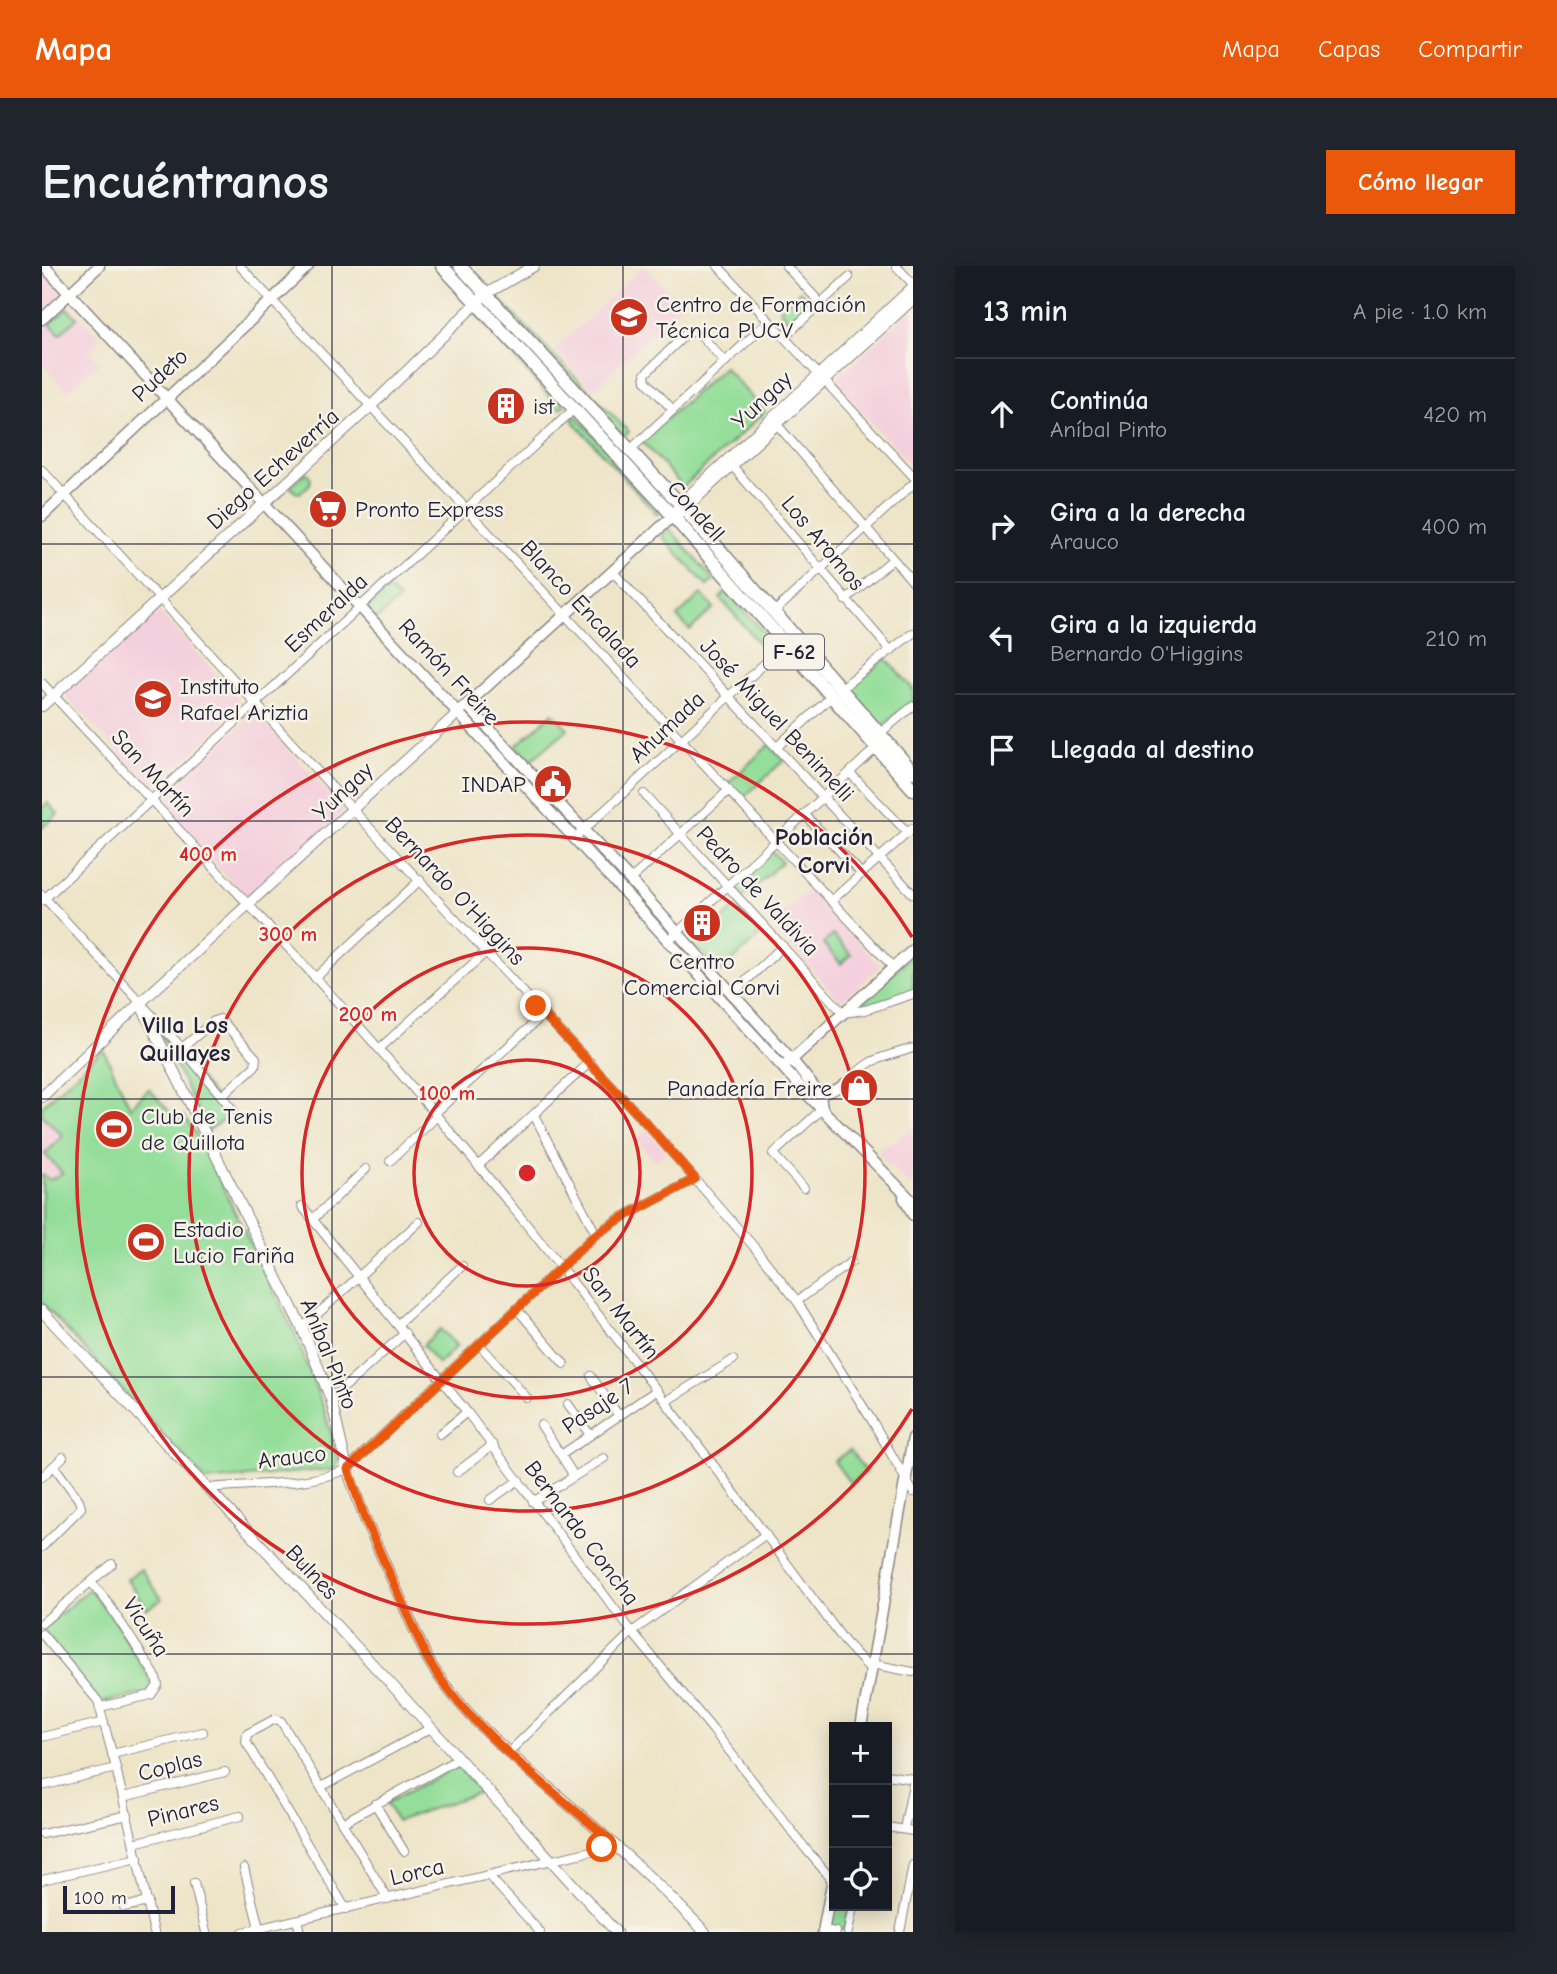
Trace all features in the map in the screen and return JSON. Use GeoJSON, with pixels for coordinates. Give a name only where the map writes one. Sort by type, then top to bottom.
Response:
{"type":"FeatureCollection","features":[{"type":"Feature","properties":{"kind":"main road","name":"Ramón Freire"},"geometry":{"type":"LineString","coordinates":[[44,266],[626,894],[667,942],[820,1095]]}},
{"type":"Feature","properties":{"kind":"main road"},"geometry":{"type":"LineString","coordinates":[[42,319],[99,266]]}},
{"type":"Feature","properties":{"kind":"main road","name":"Pudeto"},"geometry":{"type":"LineString","coordinates":[[42,516],[308,266]]}},
{"type":"Feature","properties":{"kind":"main road","name":"Condell"},"geometry":{"type":"LineString","coordinates":[[442,266],[481,298],[630,450],[787,643],[878,741],[913,789]]}},
{"type":"Feature","properties":{"kind":"main road","name":"Condell"},"geometry":{"type":"LineString","coordinates":[[460,266],[481,298],[574,409],[679,510],[774,612],[836,693]]}},
{"type":"Feature","properties":{"kind":"main road","name":"Yungay"},"geometry":{"type":"LineString","coordinates":[[458,713],[679,510]]}},
{"type":"Feature","properties":{"kind":"main road","name":"Ramón Freire"},"geometry":{"type":"LineString","coordinates":[[467,705],[631,880],[732,994],[788,1064],[805,1092],[913,1202]]}},
{"type":"Feature","properties":{"kind":"main road","name":"Condell"},"geometry":{"type":"LineString","coordinates":[[878,741],[913,772]]}},
{"type":"Feature","properties":{"kind":"main road"},"geometry":{"type":"LineString","coordinates":[[788,1064],[913,950]]}},
{"type":"Feature","properties":{"kind":"main road"},"geometry":{"type":"LineString","coordinates":[[805,1092],[820,1095],[822,1109]]}},
{"type":"Feature","properties":{"kind":"main road"},"geometry":{"type":"LineString","coordinates":[[892,1181],[913,1214]]}},
{"type":"Feature","properties":{"kind":"main road"},"geometry":{"type":"LineString","coordinates":[[862,1722],[913,1438]]}},
{"type":"Feature","properties":{"kind":"main road"},"geometry":{"type":"LineString","coordinates":[[824,1931],[829,1904]]}},
{"type":"Feature","properties":{"kind":"street","name":"Blanco Encalada"},"geometry":{"type":"LineString","coordinates":[[240,266],[894,967]]}},
{"type":"Feature","properties":{"kind":"street","name":"Diego Echeverría"},"geometry":{"type":"LineString","coordinates":[[42,706],[371,406],[481,298],[534,266]]}},
{"type":"Feature","properties":{"kind":"street"},"geometry":{"type":"LineString","coordinates":[[718,266],[913,476]]}},
{"type":"Feature","properties":{"kind":"street"},"geometry":{"type":"LineString","coordinates":[[787,266],[818,303]]}},
{"type":"Feature","properties":{"kind":"street"},"geometry":{"type":"LineString","coordinates":[[896,266],[913,286]]}},
{"type":"Feature","properties":{"kind":"street"},"geometry":{"type":"LineString","coordinates":[[784,337],[849,277]]}},
{"type":"Feature","properties":{"kind":"street","name":"Yungay"},"geometry":{"type":"LineString","coordinates":[[822,378],[913,286]]}},
{"type":"Feature","properties":{"kind":"street","name":"Yungay"},"geometry":{"type":"LineString","coordinates":[[679,510],[822,378],[913,299]]}},
{"type":"Feature","properties":{"kind":"street"},"geometry":{"type":"LineString","coordinates":[[630,450],[769,321]]}},
{"type":"Feature","properties":{"kind":"street"},"geometry":{"type":"LineString","coordinates":[[673,410],[646,381],[645,374],[686,334],[698,332],[725,362]]}},
{"type":"Feature","properties":{"kind":"street","name":"Esmeralda"},"geometry":{"type":"LineString","coordinates":[[43,898],[153,800],[574,409]]}},
{"type":"Feature","properties":{"kind":"street"},"geometry":{"type":"LineString","coordinates":[[775,422],[913,582]]}},
{"type":"Feature","properties":{"kind":"street","name":"Los Aromos"},"geometry":{"type":"LineString","coordinates":[[730,463],[891,651]]}},
{"type":"Feature","properties":{"kind":"street","name":"Bernardo O'Higgins"},"geometry":{"type":"LineString","coordinates":[[42,470],[590,1062],[755,1248],[797,1301],[913,1492]]}},
{"type":"Feature","properties":{"kind":"street"},"geometry":{"type":"LineString","coordinates":[[774,612],[913,484]]}},
{"type":"Feature","properties":{"kind":"street"},"geometry":{"type":"LineString","coordinates":[[845,600],[894,559]]}},
{"type":"Feature","properties":{"kind":"street","name":"José Miguel Benimelli"},"geometry":{"type":"LineString","coordinates":[[613,572],[913,894]]}},
{"type":"Feature","properties":{"kind":"street"},"geometry":{"type":"LineString","coordinates":[[777,747],[836,693],[913,634]]}},
{"type":"Feature","properties":{"kind":"street","name":"Ahumada"},"geometry":{"type":"LineString","coordinates":[[573,839],[787,643]]}},
{"type":"Feature","properties":{"kind":"street","name":"San Martín"},"geometry":{"type":"LineString","coordinates":[[42,683],[153,800],[436,1115],[614,1333],[852,1651],[872,1667]]}},
{"type":"Feature","properties":{"kind":"street"},"geometry":{"type":"LineString","coordinates":[[667,942],[850,773],[913,706]]}},
{"type":"Feature","properties":{"kind":"street","name":"Yungay"},"geometry":{"type":"LineString","coordinates":[[42,1097],[140,1003],[458,713]]}},
{"type":"Feature","properties":{"kind":"street"},"geometry":{"type":"LineString","coordinates":[[831,901],[910,830],[850,773]]}},
{"type":"Feature","properties":{"kind":"street"},"geometry":{"type":"LineString","coordinates":[[631,880],[729,790]]}},
{"type":"Feature","properties":{"kind":"street","name":"Pedro de Valdivia"},"geometry":{"type":"LineString","coordinates":[[644,794],[843,1013]]}},
{"type":"Feature","properties":{"kind":"street"},"geometry":{"type":"LineString","coordinates":[[805,815],[862,874]]}},
{"type":"Feature","properties":{"kind":"street"},"geometry":{"type":"LineString","coordinates":[[315,978],[420,880]]}},
{"type":"Feature","properties":{"kind":"street","name":"Aníbal Pinto"},"geometry":{"type":"LineString","coordinates":[[43,898],[140,1003],[302,1328],[331,1399],[348,1469],[365,1519],[439,1679],[508,1753],[619,1847],[663,1887],[705,1932]]}},
{"type":"Feature","properties":{"kind":"street"},"geometry":{"type":"LineString","coordinates":[[732,994],[783,946]]}},
{"type":"Feature","properties":{"kind":"street"},"geometry":{"type":"LineString","coordinates":[[379,1049],[486,952]]}},
{"type":"Feature","properties":{"kind":"street"},"geometry":{"type":"LineString","coordinates":[[843,1013],[865,1010],[913,994]]}},
{"type":"Feature","properties":{"kind":"street"},"geometry":{"type":"LineString","coordinates":[[140,1003],[182,1048],[233,1110]]}},
{"type":"Feature","properties":{"kind":"street"},"geometry":{"type":"LineString","coordinates":[[390,1161],[544,1014]]}},
{"type":"Feature","properties":{"kind":"street"},"geometry":{"type":"LineString","coordinates":[[182,1048],[220,1019],[257,1062],[222,1096]]}},
{"type":"Feature","properties":{"kind":"street"},"geometry":{"type":"LineString","coordinates":[[820,1095],[832,1092],[874,1060],[913,1048]]}},
{"type":"Feature","properties":{"kind":"street"},"geometry":{"type":"LineString","coordinates":[[478,1166],[590,1062]]}},
{"type":"Feature","properties":{"kind":"street"},"geometry":{"type":"LineString","coordinates":[[804,1188],[773,1154],[822,1109]]}},
{"type":"Feature","properties":{"kind":"street"},"geometry":{"type":"LineString","coordinates":[[534,1115],[596,1234]]}},
{"type":"Feature","properties":{"kind":"street"},"geometry":{"type":"LineString","coordinates":[[313,1219],[366,1169]]}},
{"type":"Feature","properties":{"kind":"street","name":"Arauco"},"geometry":{"type":"LineString","coordinates":[[206,1488],[299,1481],[330,1476],[348,1469],[596,1234],[695,1179]]}},
{"type":"Feature","properties":{"kind":"street","name":"Bernardo Concha"},"geometry":{"type":"LineString","coordinates":[[302,1206],[467,1412],[632,1632],[713,1730],[805,1849],[829,1872]]}},
{"type":"Feature","properties":{"kind":"street"},"geometry":{"type":"LineString","coordinates":[[302,1328],[419,1222]]}},
{"type":"Feature","properties":{"kind":"street"},"geometry":{"type":"LineString","coordinates":[[797,1301],[851,1262]]}},
{"type":"Feature","properties":{"kind":"street"},"geometry":{"type":"LineString","coordinates":[[398,1324],[462,1266]]}},
{"type":"Feature","properties":{"kind":"street"},"geometry":{"type":"LineString","coordinates":[[517,1309],[564,1364]]}},
{"type":"Feature","properties":{"kind":"street","name":"Bulnes"},"geometry":{"type":"LineString","coordinates":[[42,1311],[431,1728],[616,1932]]}},
{"type":"Feature","properties":{"kind":"street"},"geometry":{"type":"LineString","coordinates":[[331,1399],[405,1333]]}},
{"type":"Feature","properties":{"kind":"street"},"geometry":{"type":"LineString","coordinates":[[479,1344],[527,1398]]}},
{"type":"Feature","properties":{"kind":"street"},"geometry":{"type":"LineString","coordinates":[[666,1401],[733,1360]]}},
{"type":"Feature","properties":{"kind":"street"},"geometry":{"type":"LineString","coordinates":[[591,1376],[619,1416]]}},
{"type":"Feature","properties":{"kind":"street","name":"Pasaje 7"},"geometry":{"type":"LineString","coordinates":[[561,1455],[657,1390]]}},
{"type":"Feature","properties":{"kind":"street"},"geometry":{"type":"LineString","coordinates":[[568,1404],[590,1435]]}},
{"type":"Feature","properties":{"kind":"street"},"geometry":{"type":"LineString","coordinates":[[440,1434],[467,1412]]}},
{"type":"Feature","properties":{"kind":"street"},"geometry":{"type":"LineString","coordinates":[[541,1425],[572,1471],[572,1476]]}},
{"type":"Feature","properties":{"kind":"street"},"geometry":{"type":"LineString","coordinates":[[457,1472],[492,1445]]}},
{"type":"Feature","properties":{"kind":"street"},"geometry":{"type":"LineString","coordinates":[[42,1477],[63,1457]]}},
{"type":"Feature","properties":{"kind":"street","name":"Pasaje 7"},"geometry":{"type":"LineString","coordinates":[[533,1502],[604,1458]]}},
{"type":"Feature","properties":{"kind":"street"},"geometry":{"type":"LineString","coordinates":[[42,1547],[81,1508],[79,1500],[54,1466]]}},
{"type":"Feature","properties":{"kind":"street"},"geometry":{"type":"LineString","coordinates":[[489,1500],[519,1480]]}},
{"type":"Feature","properties":{"kind":"street"},"geometry":{"type":"LineString","coordinates":[[508,1753],[632,1632],[766,1534]]}},
{"type":"Feature","properties":{"kind":"street"},"geometry":{"type":"LineString","coordinates":[[42,1623],[112,1564]]}},
{"type":"Feature","properties":{"kind":"street","name":"Vicuña"},"geometry":{"type":"LineString","coordinates":[[91,1582],[155,1675],[157,1688],[151,1695],[100,1707]]}},
{"type":"Feature","properties":{"kind":"street"},"geometry":{"type":"LineString","coordinates":[[42,1634],[95,1696],[100,1707],[154,1932]]}},
{"type":"Feature","properties":{"kind":"street"},"geometry":{"type":"LineString","coordinates":[[872,1667],[913,1672]]}},
{"type":"Feature","properties":{"kind":"street"},"geometry":{"type":"LineString","coordinates":[[346,1909],[247,1744],[245,1737],[270,1720],[279,1720],[388,1899]]}},
{"type":"Feature","properties":{"kind":"street"},"geometry":{"type":"LineString","coordinates":[[42,1737],[104,1722]]}},
{"type":"Feature","properties":{"kind":"street"},"geometry":{"type":"LineString","coordinates":[[321,1787],[431,1728]]}},
{"type":"Feature","properties":{"kind":"street"},"geometry":{"type":"LineString","coordinates":[[113,1754],[203,1732]]}},
{"type":"Feature","properties":{"kind":"street"},"geometry":{"type":"LineString","coordinates":[[342,1823],[458,1759]]}},
{"type":"Feature","properties":{"kind":"street"},"geometry":{"type":"LineString","coordinates":[[42,1786],[116,1768]]}},
{"type":"Feature","properties":{"kind":"street","name":"Coplas"},"geometry":{"type":"LineString","coordinates":[[123,1797],[225,1772]]}},
{"type":"Feature","properties":{"kind":"street"},"geometry":{"type":"LineString","coordinates":[[892,1776],[913,1782],[909,1830]]}},
{"type":"Feature","properties":{"kind":"street"},"geometry":{"type":"LineString","coordinates":[[375,1804],[404,1851]]}},
{"type":"Feature","properties":{"kind":"street"},"geometry":{"type":"LineString","coordinates":[[42,1834],[128,1815]]}},
{"type":"Feature","properties":{"kind":"street","name":"Pinares"},"geometry":{"type":"LineString","coordinates":[[134,1843],[240,1816]]}},
{"type":"Feature","properties":{"kind":"street"},"geometry":{"type":"LineString","coordinates":[[600,1849],[605,1836]]}},
{"type":"Feature","properties":{"kind":"street","name":"Lorca"},"geometry":{"type":"LineString","coordinates":[[247,1932],[600,1849],[619,1847]]}},
{"type":"Feature","properties":{"kind":"street"},"geometry":{"type":"LineString","coordinates":[[42,1880],[138,1858]]}},
{"type":"Feature","properties":{"kind":"street"},"geometry":{"type":"LineString","coordinates":[[900,1932],[913,1865]]}},
{"type":"Feature","properties":{"kind":"street"},"geometry":{"type":"LineString","coordinates":[[244,1868],[259,1928]]}},
{"type":"Feature","properties":{"kind":"street"},"geometry":{"type":"LineString","coordinates":[[488,1875],[537,1931]]}},
{"type":"Feature","properties":{"kind":"street"},"geometry":{"type":"LineString","coordinates":[[194,1883],[206,1932]]}},
{"type":"Feature","properties":{"kind":"street"},"geometry":{"type":"LineString","coordinates":[[124,1907],[148,1902]]}},
{"type":"Feature","properties":{"kind":"street"},"geometry":{"type":"LineString","coordinates":[[848,1932],[852,1911]]}},
{"type":"Feature","properties":{"kind":"street"},"geometry":{"type":"LineString","coordinates":[[297,1920],[300,1932]]}},
{"type":"Feature","properties":{"kind":"street"},"geometry":{"type":"LineString","coordinates":[[824,1931],[836,1932]]}},
{"type":"Feature","properties":{"kind":"shaded area","name":"Centro de Formación Técnica PUCV"},"geometry":{"type":"Polygon","coordinates":[[[643,266],[682,304],[593,390],[555,350],[643,266]]]}},
{"type":"Feature","properties":{"kind":"shaded area"},"geometry":{"type":"Polygon","coordinates":[[[42,270],[64,292],[42,313],[42,270]]]}},
{"type":"Feature","properties":{"kind":"shaded area"},"geometry":{"type":"Polygon","coordinates":[[[69,305],[101,339],[89,351],[99,363],[68,391],[42,363],[42,330],[69,305]]]}},
{"type":"Feature","properties":{"kind":"shaded area"},"geometry":{"type":"Polygon","coordinates":[[[913,308],[913,467],[834,381],[913,308]]]}},
{"type":"Feature","properties":{"kind":"shaded area","name":"Instituto Rafael Ariztia"},"geometry":{"type":"Polygon","coordinates":[[[155,612],[160,613],[241,702],[242,707],[155,786],[150,786],[65,695],[66,691],[155,612]]]}},
{"type":"Feature","properties":{"kind":"shaded area"},"geometry":{"type":"Polygon","coordinates":[[[255,713],[345,811],[246,899],[159,802],[255,713]]]}},
{"type":"Feature","properties":{"kind":"shaded area"},"geometry":{"type":"Polygon","coordinates":[[[809,890],[880,966],[841,1001],[771,925],[809,890]]]}},
{"type":"Feature","properties":{"kind":"shaded area"},"geometry":{"type":"Polygon","coordinates":[[[42,1115],[63,1136],[45,1154],[63,1173],[49,1180],[42,1175],[42,1115]]]}},
{"type":"Feature","properties":{"kind":"shaded area"},"geometry":{"type":"Polygon","coordinates":[[[913,1128],[913,1182],[910,1185],[877,1152],[913,1128]]]}},
{"type":"Feature","properties":{"kind":"shaded area"},"geometry":{"type":"Polygon","coordinates":[[[647,1130],[666,1152],[655,1161],[636,1139],[647,1130]]]}},
{"type":"Feature","properties":{"kind":"green space"},"geometry":{"type":"Polygon","coordinates":[[[800,291],[810,302],[789,321],[779,309],[800,291]]]}},
{"type":"Feature","properties":{"kind":"green space"},"geometry":{"type":"Polygon","coordinates":[[[487,299],[675,505],[671,508],[482,304],[487,299]]]}},
{"type":"Feature","properties":{"kind":"green space"},"geometry":{"type":"Polygon","coordinates":[[[499,299],[629,432],[623,437],[496,300],[499,299]]]}},
{"type":"Feature","properties":{"kind":"green space"},"geometry":{"type":"Polygon","coordinates":[[[67,308],[77,318],[60,334],[50,324],[67,308]]]}},
{"type":"Feature","properties":{"kind":"green space"},"geometry":{"type":"Polygon","coordinates":[[[475,310],[565,405],[560,409],[475,310]]]}},
{"type":"Feature","properties":{"kind":"green space"},"geometry":{"type":"Polygon","coordinates":[[[724,367],[765,412],[683,487],[642,441],[724,367]]]}},
{"type":"Feature","properties":{"kind":"green space"},"geometry":{"type":"Polygon","coordinates":[[[576,416],[663,509],[657,514],[572,420],[576,416]]]}},
{"type":"Feature","properties":{"kind":"green space"},"geometry":{"type":"Polygon","coordinates":[[[306,472],[311,478],[310,484],[300,493],[295,492],[290,486],[306,472]]]}},
{"type":"Feature","properties":{"kind":"green space"},"geometry":{"type":"Polygon","coordinates":[[[669,528],[714,580],[707,586],[661,535],[669,528]]]}},
{"type":"Feature","properties":{"kind":"green space"},"geometry":{"type":"Polygon","coordinates":[[[388,588],[399,599],[376,620],[366,609],[388,588]]]}},
{"type":"Feature","properties":{"kind":"green space"},"geometry":{"type":"Polygon","coordinates":[[[727,591],[773,643],[765,650],[720,598],[727,591]]]}},
{"type":"Feature","properties":{"kind":"green space"},"geometry":{"type":"Polygon","coordinates":[[[701,594],[714,608],[690,630],[677,617],[701,594]]]}},
{"type":"Feature","properties":{"kind":"green space"},"geometry":{"type":"Polygon","coordinates":[[[886,658],[913,689],[913,700],[882,727],[850,689],[886,658]]]}},
{"type":"Feature","properties":{"kind":"green space"},"geometry":{"type":"Polygon","coordinates":[[[553,713],[568,729],[530,761],[516,746],[553,713]]]}},
{"type":"Feature","properties":{"kind":"green space"},"geometry":{"type":"Polygon","coordinates":[[[769,745],[784,760],[740,801],[725,786],[769,745]]]}},
{"type":"Feature","properties":{"kind":"green space"},"geometry":{"type":"Polygon","coordinates":[[[48,803],[58,814],[42,828],[42,808],[48,803]]]}},
{"type":"Feature","properties":{"kind":"green space"},"geometry":{"type":"Polygon","coordinates":[[[772,851],[782,862],[744,897],[734,886],[772,851]]]}},
{"type":"Feature","properties":{"kind":"green space"},"geometry":{"type":"Polygon","coordinates":[[[736,907],[761,934],[720,973],[694,945],[736,907]]]}},
{"type":"Feature","properties":{"kind":"green space"},"geometry":{"type":"Polygon","coordinates":[[[833,935],[851,955],[841,964],[823,944],[833,935]]]}},
{"type":"Feature","properties":{"kind":"green space"},"geometry":{"type":"Polygon","coordinates":[[[913,954],[913,993],[860,1009],[858,1006],[913,954]]]}},
{"type":"Feature","properties":{"kind":"green space"},"geometry":{"type":"Polygon","coordinates":[[[158,1031],[230,1114],[208,1131],[158,1031]]]}},
{"type":"Feature","properties":{"kind":"green space","name":"Estadio Lucio Fariña"},"geometry":{"type":"Polygon","coordinates":[[[103,1049],[130,1107],[149,1089],[178,1121],[184,1116],[198,1137],[295,1334],[324,1409],[339,1463],[334,1469],[206,1481],[42,1303],[42,1175],[50,1180],[62,1173],[45,1154],[63,1136],[42,1115],[42,1106],[103,1049]]]}},
{"type":"Feature","properties":{"kind":"green space"},"geometry":{"type":"Polygon","coordinates":[[[440,1329],[457,1346],[438,1364],[423,1345],[440,1329]]]}},
{"type":"Feature","properties":{"kind":"green space"},"geometry":{"type":"Polygon","coordinates":[[[850,1450],[866,1472],[850,1483],[834,1461],[850,1450]]]}},
{"type":"Feature","properties":{"kind":"green space"},"geometry":{"type":"Polygon","coordinates":[[[141,1569],[162,1599],[147,1609],[127,1579],[141,1569]]]}},
{"type":"Feature","properties":{"kind":"green space"},"geometry":{"type":"Polygon","coordinates":[[[89,1589],[114,1619],[153,1684],[151,1692],[100,1703],[43,1629],[89,1589]]]}},
{"type":"Feature","properties":{"kind":"green space"},"geometry":{"type":"Polygon","coordinates":[[[453,1768],[460,1769],[480,1792],[397,1821],[386,1803],[453,1768]]]}},
{"type":"Feature","properties":{"kind":"green space"},"geometry":{"type":"Polygon","coordinates":[[[832,1911],[848,1911],[845,1930],[829,1927],[832,1911]]]}},
{"type":"Feature","properties":{"kind":"place","name":"Centro de Formación Técnica PUCV"},"geometry":{"type":"Point","coordinates":[629,317]}},
{"type":"Feature","properties":{"kind":"place","name":"ist"},"geometry":{"type":"Point","coordinates":[506,406]}},
{"type":"Feature","properties":{"kind":"place","name":"Pronto Express"},"geometry":{"type":"Point","coordinates":[328,509]}},
{"type":"Feature","properties":{"kind":"place","name":"Instituto Rafael Ariztia"},"geometry":{"type":"Point","coordinates":[153,699]}},
{"type":"Feature","properties":{"kind":"place","name":"INDAP"},"geometry":{"type":"Point","coordinates":[553,784]}},
{"type":"Feature","properties":{"kind":"place","name":"Centro Comercial Corvi"},"geometry":{"type":"Point","coordinates":[702,923]}},
{"type":"Feature","properties":{"kind":"place","name":"Panadería Freire"},"geometry":{"type":"Point","coordinates":[859,1088]}},
{"type":"Feature","properties":{"kind":"place","name":"Club de Tenis de Quillota"},"geometry":{"type":"Point","coordinates":[114,1129]}},
{"type":"Feature","properties":{"kind":"place","name":"Estadio Lucio Fariña"},"geometry":{"type":"Point","coordinates":[146,1242]}},
{"type":"Feature","properties":{"kind":"district","name":"Población Corvi"},"geometry":{"type":"Point","coordinates":[824,851]}},
{"type":"Feature","properties":{"kind":"district","name":"Villa Los Quillayes"},"geometry":{"type":"Point","coordinates":[185,1039]}},
{"type":"Feature","properties":{"kind":"route"},"geometry":{"type":"LineString","coordinates":[[536,1006],[695,1179],[596,1234],[348,1469],[365,1519],[439,1679],[508,1753],[605,1836],[602,1847]]}}]}
